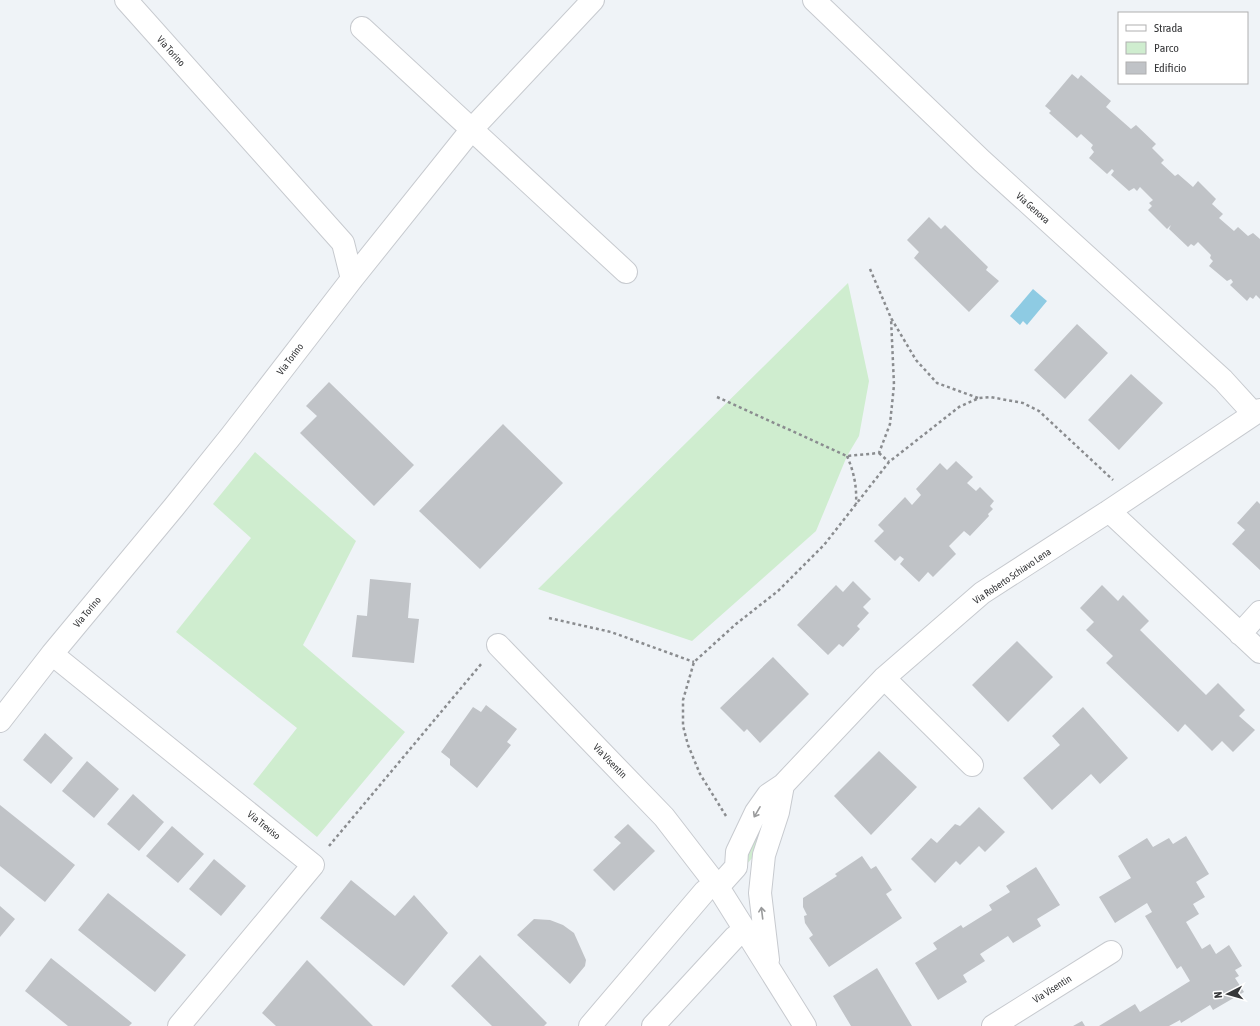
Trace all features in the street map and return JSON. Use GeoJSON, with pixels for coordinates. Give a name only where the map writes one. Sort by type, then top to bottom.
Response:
{"type":"FeatureCollection","features":[{"type":"Feature","properties":{"kind":"street","name":"Via Torino"},"geometry":{"type":"LineString","coordinates":[[0,721],[52,654],[184,496],[352,279],[343,243],[126,0]]}},
{"type":"Feature","properties":{"kind":"street"},"geometry":{"type":"LineString","coordinates":[[352,279],[472,129],[592,0]]}},
{"type":"Feature","properties":{"kind":"street","name":"Via Genova"},"geometry":{"type":"LineString","coordinates":[[814,0],[988,166],[1257,412]]}},
{"type":"Feature","properties":{"kind":"street"},"geometry":{"type":"LineString","coordinates":[[362,28],[626,272]]}},
{"type":"Feature","properties":{"kind":"street","name":"Via Roberto Schiavo Lena"},"geometry":{"type":"LineString","coordinates":[[712,880],[718,868],[737,852],[756,812],[768,795],[783,785],[884,678],[982,593],[1109,511],[1257,412]]}},
{"type":"Feature","properties":{"kind":"street"},"geometry":{"type":"LineString","coordinates":[[1109,511],[1260,652]]}},
{"type":"Feature","properties":{"kind":"street"},"geometry":{"type":"LineString","coordinates":[[1240,634],[1260,612]]}},
{"type":"Feature","properties":{"kind":"street","name":"Via Visentin"},"geometry":{"type":"LineString","coordinates":[[498,645],[664,817],[712,880],[745,929],[805,1026]]}},
{"type":"Feature","properties":{"kind":"street","name":"Via Treviso"},"geometry":{"type":"LineString","coordinates":[[52,654],[313,865]]}},
{"type":"Feature","properties":{"kind":"street"},"geometry":{"type":"LineString","coordinates":[[884,678],[972,765]]}},
{"type":"Feature","properties":{"kind":"street"},"geometry":{"type":"LineString","coordinates":[[768,966],[760,893],[764,855],[778,812],[783,785]]}},
{"type":"Feature","properties":{"kind":"street"},"geometry":{"type":"LineString","coordinates":[[590,1026],[705,891],[712,880],[748,878],[764,855]]}},
{"type":"Feature","properties":{"kind":"street"},"geometry":{"type":"LineString","coordinates":[[179,1026],[313,865]]}},
{"type":"Feature","properties":{"kind":"street"},"geometry":{"type":"LineString","coordinates":[[653,1026],[735,937],[745,929]]}},
{"type":"Feature","properties":{"kind":"street","name":"Via Visentin"},"geometry":{"type":"LineString","coordinates":[[993,1026],[1110,952]]}},
{"type":"Feature","properties":{"kind":"path"},"geometry":{"type":"LineString","coordinates":[[870,269],[891,318],[916,360],[937,384],[979,398]]}},
{"type":"Feature","properties":{"kind":"path"},"geometry":{"type":"LineString","coordinates":[[879,453],[890,424],[894,385],[891,318]]}},
{"type":"Feature","properties":{"kind":"path"},"geometry":{"type":"LineString","coordinates":[[716,397],[847,456],[879,453],[889,462]]}},
{"type":"Feature","properties":{"kind":"path"},"geometry":{"type":"LineString","coordinates":[[728,820],[700,774],[688,745],[683,726],[683,700],[694,662],[736,624],[778,591],[824,545],[889,462],[959,407],[979,398],[990,397],[1023,403],[1039,412],[1131,496]]}},
{"type":"Feature","properties":{"kind":"path"},"geometry":{"type":"LineString","coordinates":[[847,456],[853,470],[857,492],[856,505]]}},
{"type":"Feature","properties":{"kind":"path"},"geometry":{"type":"LineString","coordinates":[[549,618],[611,632],[694,662]]}},
{"type":"Feature","properties":{"kind":"path"},"geometry":{"type":"LineString","coordinates":[[313,865],[484,662]]}},
{"type":"Feature","properties":{"kind":"green space"},"geometry":{"type":"Polygon","coordinates":[[[848,283],[869,381],[859,436],[847,456],[816,531],[692,641],[538,589],[848,283]]]}},
{"type":"Feature","properties":{"kind":"green space"},"geometry":{"type":"Polygon","coordinates":[[[255,452],[356,541],[303,645],[405,732],[317,837],[253,784],[297,728],[176,632],[251,538],[213,504],[255,452]]]}},
{"type":"Feature","properties":{"kind":"green space"},"geometry":{"type":"Polygon","coordinates":[[[763,830],[759,846],[755,854],[743,867],[754,832],[763,830]]]}},
{"type":"Feature","properties":{"kind":"water"},"geometry":{"type":"Polygon","coordinates":[[[1033,289],[1047,301],[1027,325],[1023,321],[1020,325],[1010,316],[1033,289]]]}},
{"type":"Feature","properties":{"kind":"building"},"geometry":{"type":"Polygon","coordinates":[[[1072,74],[1078,79],[1081,75],[1111,101],[1106,107],[1131,129],[1136,125],[1156,144],[1152,148],[1164,160],[1161,163],[1175,176],[1178,174],[1193,187],[1198,181],[1216,199],[1212,204],[1223,214],[1219,218],[1234,231],[1238,227],[1248,236],[1253,233],[1260,239],[1260,299],[1256,295],[1253,299],[1250,297],[1247,301],[1230,285],[1233,282],[1231,279],[1227,281],[1209,266],[1213,261],[1210,258],[1211,255],[1198,242],[1194,246],[1191,244],[1188,247],[1169,229],[1171,225],[1167,229],[1148,210],[1152,206],[1149,203],[1153,200],[1140,187],[1137,191],[1134,188],[1129,191],[1111,175],[1114,171],[1112,169],[1107,174],[1089,158],[1094,152],[1091,148],[1093,145],[1081,134],[1077,138],[1049,113],[1051,111],[1045,106],[1072,74]]]}},
{"type":"Feature","properties":{"kind":"building"},"geometry":{"type":"Polygon","coordinates":[[[929,217],[941,229],[945,225],[988,267],[986,270],[999,281],[969,312],[914,258],[919,252],[907,240],[929,217]]]}},
{"type":"Feature","properties":{"kind":"building"},"geometry":{"type":"Polygon","coordinates":[[[1077,324],[1108,353],[1065,399],[1034,370],[1077,324]]]}},
{"type":"Feature","properties":{"kind":"building"},"geometry":{"type":"Polygon","coordinates":[[[1131,374],[1163,403],[1119,450],[1088,420],[1131,374]]]}},
{"type":"Feature","properties":{"kind":"building"},"geometry":{"type":"Polygon","coordinates":[[[329,382],[414,465],[374,506],[300,433],[317,416],[306,406],[329,382]]]}},
{"type":"Feature","properties":{"kind":"building"},"geometry":{"type":"Polygon","coordinates":[[[503,424],[563,483],[480,569],[419,511],[503,424]]]}},
{"type":"Feature","properties":{"kind":"building"},"geometry":{"type":"Polygon","coordinates":[[[956,461],[973,477],[967,483],[976,491],[980,487],[994,501],[990,506],[993,509],[988,514],[989,516],[970,536],[964,531],[949,546],[956,554],[933,577],[928,572],[919,582],[900,564],[904,559],[900,556],[895,561],[874,541],[884,531],[878,525],[905,497],[912,505],[921,495],[916,489],[940,463],[947,470],[956,461]]]}},
{"type":"Feature","properties":{"kind":"building"},"geometry":{"type":"Polygon","coordinates":[[[1257,501],[1260,504],[1260,570],[1232,544],[1245,530],[1237,523],[1257,501]]]}},
{"type":"Feature","properties":{"kind":"building"},"geometry":{"type":"Polygon","coordinates":[[[370,579],[411,583],[408,618],[419,619],[414,663],[352,657],[357,615],[367,616],[370,579]]]}},
{"type":"Feature","properties":{"kind":"building"},"geometry":{"type":"Polygon","coordinates":[[[853,581],[871,599],[863,607],[869,613],[857,626],[860,629],[843,647],[839,644],[828,655],[797,625],[836,585],[843,592],[853,581]]]}},
{"type":"Feature","properties":{"kind":"building"},"geometry":{"type":"Polygon","coordinates":[[[1102,585],[1118,601],[1123,595],[1149,621],[1140,630],[1206,695],[1218,683],[1245,710],[1239,716],[1255,730],[1233,752],[1222,741],[1212,751],[1185,724],[1178,732],[1106,663],[1113,656],[1086,630],[1094,622],[1080,608],[1102,585]]]}},
{"type":"Feature","properties":{"kind":"building"},"geometry":{"type":"Polygon","coordinates":[[[1017,641],[1053,677],[1008,722],[972,685],[1017,641]]]}},
{"type":"Feature","properties":{"kind":"building"},"geometry":{"type":"Polygon","coordinates":[[[773,657],[809,694],[760,743],[747,729],[744,732],[720,708],[773,657]]]}},
{"type":"Feature","properties":{"kind":"building"},"geometry":{"type":"Polygon","coordinates":[[[486,705],[517,729],[507,742],[511,745],[477,788],[450,765],[450,759],[441,752],[473,707],[481,712],[486,705]]]}},
{"type":"Feature","properties":{"kind":"building"},"geometry":{"type":"Polygon","coordinates":[[[1083,707],[1128,758],[1100,784],[1091,774],[1052,810],[1023,778],[1060,745],[1052,736],[1083,707]]]}},
{"type":"Feature","properties":{"kind":"building"},"geometry":{"type":"Polygon","coordinates":[[[45,733],[73,758],[51,784],[23,760],[45,733]]]}},
{"type":"Feature","properties":{"kind":"building"},"geometry":{"type":"Polygon","coordinates":[[[879,751],[917,787],[871,835],[834,796],[879,751]]]}},
{"type":"Feature","properties":{"kind":"building"},"geometry":{"type":"Polygon","coordinates":[[[87,761],[119,789],[94,818],[62,791],[87,761]]]}},
{"type":"Feature","properties":{"kind":"building"},"geometry":{"type":"Polygon","coordinates":[[[133,794],[164,822],[139,851],[107,824],[133,794]]]}},
{"type":"Feature","properties":{"kind":"building"},"geometry":{"type":"Polygon","coordinates":[[[0,805],[75,865],[45,902],[0,866],[0,805]]]}},
{"type":"Feature","properties":{"kind":"building"},"geometry":{"type":"Polygon","coordinates":[[[979,807],[1005,832],[985,852],[979,846],[960,865],[956,861],[935,883],[911,859],[931,838],[937,843],[955,824],[960,826],[979,807]]]}},
{"type":"Feature","properties":{"kind":"building"},"geometry":{"type":"Polygon","coordinates":[[[628,824],[655,851],[614,891],[593,870],[621,843],[614,837],[628,824]]]}},
{"type":"Feature","properties":{"kind":"building"},"geometry":{"type":"Polygon","coordinates":[[[172,826],[204,854],[178,883],[146,856],[172,826]]]}},
{"type":"Feature","properties":{"kind":"building"},"geometry":{"type":"Polygon","coordinates":[[[1186,836],[1209,874],[1196,882],[1205,897],[1193,904],[1199,914],[1186,922],[1202,949],[1210,944],[1216,954],[1229,945],[1242,966],[1235,970],[1239,976],[1235,978],[1244,992],[1213,1010],[1210,1005],[1181,1023],[1180,1020],[1169,1026],[1099,1026],[1135,1004],[1140,1012],[1190,981],[1181,966],[1177,969],[1145,916],[1152,912],[1147,903],[1115,923],[1099,897],[1131,878],[1118,856],[1147,838],[1153,847],[1169,838],[1173,844],[1186,836]]]}},
{"type":"Feature","properties":{"kind":"building"},"geometry":{"type":"Polygon","coordinates":[[[862,856],[871,869],[876,866],[892,890],[886,894],[902,918],[829,967],[809,938],[813,935],[805,923],[804,916],[807,915],[803,907],[803,898],[837,876],[835,874],[862,856]]]}},
{"type":"Feature","properties":{"kind":"building"},"geometry":{"type":"Polygon","coordinates":[[[214,859],[246,886],[221,916],[189,889],[214,859]]]}},
{"type":"Feature","properties":{"kind":"building"},"geometry":{"type":"Polygon","coordinates":[[[1036,867],[1060,905],[1037,919],[1041,926],[1013,943],[1008,936],[980,954],[985,961],[963,975],[967,982],[938,1000],[915,963],[937,949],[933,943],[961,925],[963,928],[992,910],[989,905],[1010,892],[1006,886],[1036,867]]]}},
{"type":"Feature","properties":{"kind":"building"},"geometry":{"type":"Polygon","coordinates":[[[351,880],[395,916],[414,895],[448,933],[404,986],[320,918],[351,880]]]}},
{"type":"Feature","properties":{"kind":"building"},"geometry":{"type":"Polygon","coordinates":[[[108,893],[186,955],[155,992],[78,930],[108,893]]]}},
{"type":"Feature","properties":{"kind":"building"},"geometry":{"type":"Polygon","coordinates":[[[0,906],[15,919],[0,937],[0,906]]]}},
{"type":"Feature","properties":{"kind":"building"},"geometry":{"type":"Polygon","coordinates":[[[534,919],[550,920],[563,925],[574,933],[586,960],[585,966],[570,984],[517,935],[534,919]]]}},
{"type":"Feature","properties":{"kind":"building"},"geometry":{"type":"Polygon","coordinates":[[[480,955],[547,1023],[544,1026],[492,1026],[451,986],[480,955]]]}},
{"type":"Feature","properties":{"kind":"building"},"geometry":{"type":"Polygon","coordinates":[[[51,958],[132,1023],[129,1026],[68,1026],[25,991],[51,958]]]}},
{"type":"Feature","properties":{"kind":"building"},"geometry":{"type":"Polygon","coordinates":[[[307,960],[373,1026],[276,1026],[262,1013],[307,960]]]}},
{"type":"Feature","properties":{"kind":"building"},"geometry":{"type":"Polygon","coordinates":[[[877,968],[912,1026],[851,1026],[833,996],[877,968]]]}},
{"type":"Feature","properties":{"kind":"building"},"geometry":{"type":"Polygon","coordinates":[[[1082,1021],[1085,1026],[1073,1026],[1082,1021]]]}}]}
